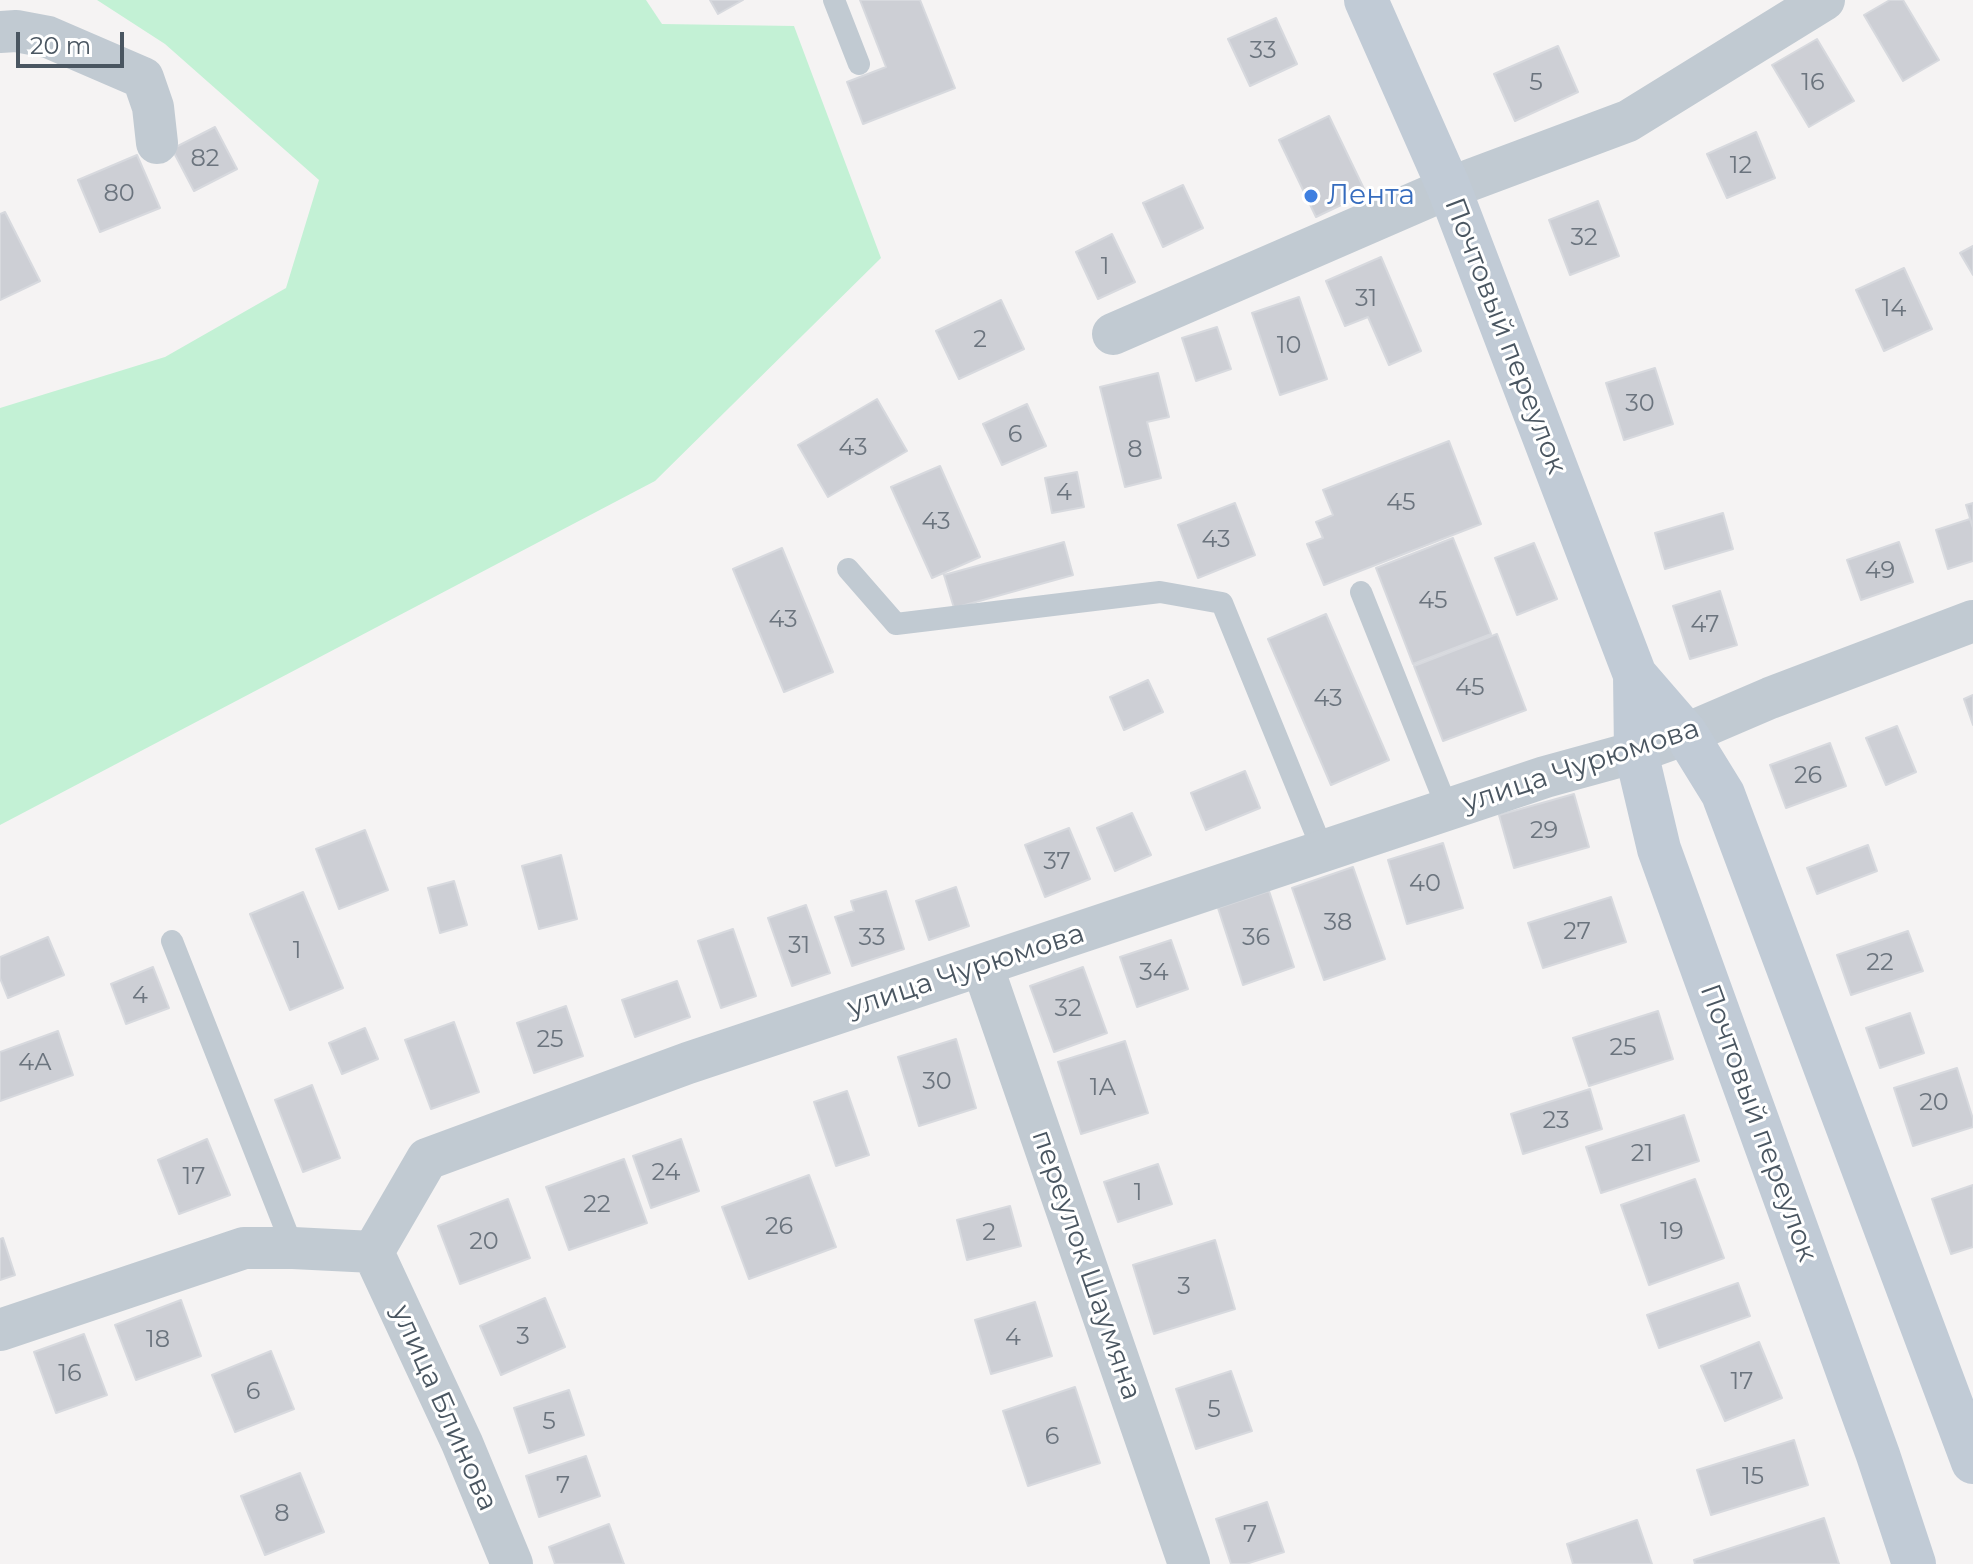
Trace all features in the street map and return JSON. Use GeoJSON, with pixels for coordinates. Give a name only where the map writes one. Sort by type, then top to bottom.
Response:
{"type":"FeatureCollection","features":[{"type":"Feature","properties":{"kind":"street","name":"Почтовый переулок"},"geometry":{"type":"LineString","coordinates":[[1366,0],[1449,188],[1635,675],[1686,734],[1723,794],[1973,1462]]}},
{"type":"Feature","properties":{"kind":"street"},"geometry":{"type":"LineString","coordinates":[[1113,334],[1449,188],[1628,121],[1824,0]]}},
{"type":"Feature","properties":{"kind":"street"},"geometry":{"type":"LineString","coordinates":[[0,32],[16,31],[48,37],[143,78],[153,107],[157,143]]}},
{"type":"Feature","properties":{"kind":"street","name":"улица Чурюмова"},"geometry":{"type":"LineString","coordinates":[[373,1252],[427,1159],[688,1063],[1545,777],[1636,752],[1973,621]]}},
{"type":"Feature","properties":{"kind":"street","name":"Почтовый переулок"},"geometry":{"type":"LineString","coordinates":[[1635,675],[1636,752],[1659,849],[1873,1441],[1914,1564]]}},
{"type":"Feature","properties":{"kind":"street","name":"переулок Шаумяна"},"geometry":{"type":"LineString","coordinates":[[982,965],[1189,1564]]}},
{"type":"Feature","properties":{"kind":"street"},"geometry":{"type":"LineString","coordinates":[[0,1330],[244,1248],[373,1252]]}},
{"type":"Feature","properties":{"kind":"street","name":"улица Блинова"},"geometry":{"type":"LineString","coordinates":[[373,1252],[462,1443],[512,1564]]}},
{"type":"Feature","properties":{"kind":"lane"},"geometry":{"type":"LineString","coordinates":[[834,0],[859,64]]}},
{"type":"Feature","properties":{"kind":"lane"},"geometry":{"type":"LineString","coordinates":[[848,569],[896,624],[1160,592],[1222,603],[1323,851]]}},
{"type":"Feature","properties":{"kind":"lane"},"geometry":{"type":"LineString","coordinates":[[1361,592],[1448,810]]}},
{"type":"Feature","properties":{"kind":"lane"},"geometry":{"type":"LineString","coordinates":[[172,941],[293,1248]]}},
{"type":"Feature","properties":{"kind":"green space"},"geometry":{"type":"Polygon","coordinates":[[[97,0],[646,0],[662,24],[794,26],[881,258],[655,481],[0,825],[0,408],[165,357],[286,288],[319,180],[165,44],[97,0]]]}},
{"type":"Feature","properties":{"kind":"building"},"geometry":{"type":"Polygon","coordinates":[[[710,0],[743,0],[718,14],[710,0]]]}},
{"type":"Feature","properties":{"kind":"building"},"geometry":{"type":"Polygon","coordinates":[[[860,0],[920,0],[955,88],[863,124],[847,82],[886,67],[860,0]]]}},
{"type":"Feature","properties":{"kind":"building"},"geometry":{"type":"Polygon","coordinates":[[[1890,0],[1903,0],[1939,60],[1903,81],[1864,15],[1890,0]]]}},
{"type":"Feature","properties":{"kind":"building"},"geometry":{"type":"Polygon","coordinates":[[[1276,18],[1297,64],[1250,86],[1228,39],[1276,18]]]}},
{"type":"Feature","properties":{"kind":"building"},"geometry":{"type":"Polygon","coordinates":[[[1817,39],[1854,101],[1809,127],[1772,65],[1817,39]]]}},
{"type":"Feature","properties":{"kind":"building"},"geometry":{"type":"Polygon","coordinates":[[[1558,46],[1578,92],[1515,121],[1494,74],[1558,46]]]}},
{"type":"Feature","properties":{"kind":"building"},"geometry":{"type":"Polygon","coordinates":[[[1329,116],[1366,193],[1316,217],[1279,140],[1329,116]]]}},
{"type":"Feature","properties":{"kind":"building"},"geometry":{"type":"Polygon","coordinates":[[[215,127],[237,169],[194,191],[172,149],[215,127]]]}},
{"type":"Feature","properties":{"kind":"building"},"geometry":{"type":"Polygon","coordinates":[[[1756,132],[1775,178],[1727,198],[1707,154],[1756,132]]]}},
{"type":"Feature","properties":{"kind":"building"},"geometry":{"type":"Polygon","coordinates":[[[137,155],[160,208],[100,232],[78,180],[137,155]]]}},
{"type":"Feature","properties":{"kind":"building"},"geometry":{"type":"Polygon","coordinates":[[[1183,185],[1203,228],[1163,247],[1143,203],[1183,185]]]}},
{"type":"Feature","properties":{"kind":"building"},"geometry":{"type":"Polygon","coordinates":[[[1598,201],[1619,256],[1570,275],[1549,220],[1598,201]]]}},
{"type":"Feature","properties":{"kind":"building"},"geometry":{"type":"Polygon","coordinates":[[[5,212],[40,281],[0,300],[0,214],[5,212]]]}},
{"type":"Feature","properties":{"kind":"building"},"geometry":{"type":"Polygon","coordinates":[[[1112,234],[1135,282],[1098,299],[1076,252],[1112,234]]]}},
{"type":"Feature","properties":{"kind":"building"},"geometry":{"type":"Polygon","coordinates":[[[1973,246],[1973,275],[1960,253],[1973,246]]]}},
{"type":"Feature","properties":{"kind":"building"},"geometry":{"type":"Polygon","coordinates":[[[1381,257],[1421,351],[1389,365],[1368,317],[1345,326],[1326,281],[1381,257]]]}},
{"type":"Feature","properties":{"kind":"building"},"geometry":{"type":"Polygon","coordinates":[[[1904,268],[1932,329],[1884,351],[1856,290],[1904,268]]]}},
{"type":"Feature","properties":{"kind":"building"},"geometry":{"type":"Polygon","coordinates":[[[1299,297],[1327,379],[1280,395],[1252,313],[1299,297]]]}},
{"type":"Feature","properties":{"kind":"building"},"geometry":{"type":"Polygon","coordinates":[[[1001,300],[1024,349],[959,379],[936,331],[1001,300]]]}},
{"type":"Feature","properties":{"kind":"building"},"geometry":{"type":"Polygon","coordinates":[[[1217,327],[1231,369],[1196,381],[1182,338],[1217,327]]]}},
{"type":"Feature","properties":{"kind":"building"},"geometry":{"type":"Polygon","coordinates":[[[1655,368],[1673,424],[1624,440],[1606,383],[1655,368]]]}},
{"type":"Feature","properties":{"kind":"building"},"geometry":{"type":"Polygon","coordinates":[[[1158,373],[1169,417],[1147,422],[1161,478],[1125,487],[1100,387],[1158,373]]]}},
{"type":"Feature","properties":{"kind":"building"},"geometry":{"type":"Polygon","coordinates":[[[877,399],[907,451],[828,497],[798,445],[877,399]]]}},
{"type":"Feature","properties":{"kind":"building"},"geometry":{"type":"Polygon","coordinates":[[[1027,404],[1046,446],[1002,465],[983,424],[1027,404]]]}},
{"type":"Feature","properties":{"kind":"building"},"geometry":{"type":"Polygon","coordinates":[[[1449,441],[1481,524],[1324,585],[1307,544],[1323,538],[1316,522],[1333,515],[1323,490],[1449,441]]]}},
{"type":"Feature","properties":{"kind":"building"},"geometry":{"type":"Polygon","coordinates":[[[940,466],[980,557],[932,578],[891,487],[940,466]]]}},
{"type":"Feature","properties":{"kind":"building"},"geometry":{"type":"Polygon","coordinates":[[[1077,472],[1084,507],[1052,513],[1045,478],[1077,472]]]}},
{"type":"Feature","properties":{"kind":"building"},"geometry":{"type":"Polygon","coordinates":[[[1235,503],[1255,555],[1198,578],[1178,525],[1235,503]]]}},
{"type":"Feature","properties":{"kind":"building"},"geometry":{"type":"Polygon","coordinates":[[[1973,503],[1973,528],[1966,505],[1973,503]]]}},
{"type":"Feature","properties":{"kind":"building"},"geometry":{"type":"Polygon","coordinates":[[[1723,513],[1733,549],[1665,569],[1655,533],[1723,513]]]}},
{"type":"Feature","properties":{"kind":"building"},"geometry":{"type":"Polygon","coordinates":[[[1970,519],[1973,561],[1948,569],[1936,530],[1970,519]]]}},
{"type":"Feature","properties":{"kind":"building"},"geometry":{"type":"Polygon","coordinates":[[[1453,538],[1491,634],[1413,664],[1376,568],[1453,538]]]}},
{"type":"Feature","properties":{"kind":"building"},"geometry":{"type":"Polygon","coordinates":[[[1064,542],[1073,575],[954,608],[944,575],[1064,542]]]}},
{"type":"Feature","properties":{"kind":"building"},"geometry":{"type":"Polygon","coordinates":[[[1899,542],[1913,582],[1861,600],[1847,560],[1899,542]]]}},
{"type":"Feature","properties":{"kind":"building"},"geometry":{"type":"Polygon","coordinates":[[[1534,543],[1557,599],[1517,615],[1495,558],[1534,543]]]}},
{"type":"Feature","properties":{"kind":"building"},"geometry":{"type":"Polygon","coordinates":[[[782,548],[833,672],[784,692],[733,569],[782,548]]]}},
{"type":"Feature","properties":{"kind":"building"},"geometry":{"type":"Polygon","coordinates":[[[1720,591],[1737,645],[1690,659],[1673,606],[1720,591]]]}},
{"type":"Feature","properties":{"kind":"building"},"geometry":{"type":"Polygon","coordinates":[[[1326,614],[1389,760],[1331,785],[1268,639],[1326,614]]]}},
{"type":"Feature","properties":{"kind":"building"},"geometry":{"type":"Polygon","coordinates":[[[1497,634],[1526,710],[1443,741],[1414,666],[1497,634]]]}},
{"type":"Feature","properties":{"kind":"building"},"geometry":{"type":"Polygon","coordinates":[[[1148,680],[1163,712],[1124,730],[1110,697],[1148,680]]]}},
{"type":"Feature","properties":{"kind":"building"},"geometry":{"type":"Polygon","coordinates":[[[1973,695],[1973,725],[1964,699],[1973,695]]]}},
{"type":"Feature","properties":{"kind":"building"},"geometry":{"type":"Polygon","coordinates":[[[1897,726],[1916,772],[1886,785],[1866,738],[1897,726]]]}},
{"type":"Feature","properties":{"kind":"building"},"geometry":{"type":"Polygon","coordinates":[[[1830,743],[1846,786],[1786,808],[1770,765],[1830,743]]]}},
{"type":"Feature","properties":{"kind":"building"},"geometry":{"type":"Polygon","coordinates":[[[1245,771],[1260,808],[1206,830],[1191,793],[1245,771]]]}},
{"type":"Feature","properties":{"kind":"building"},"geometry":{"type":"Polygon","coordinates":[[[1574,794],[1589,847],[1514,868],[1499,815],[1574,794]]]}},
{"type":"Feature","properties":{"kind":"building"},"geometry":{"type":"Polygon","coordinates":[[[1132,813],[1151,855],[1115,871],[1097,828],[1132,813]]]}},
{"type":"Feature","properties":{"kind":"building"},"geometry":{"type":"Polygon","coordinates":[[[1069,828],[1090,879],[1045,897],[1025,845],[1069,828]]]}},
{"type":"Feature","properties":{"kind":"building"},"geometry":{"type":"Polygon","coordinates":[[[365,830],[388,890],[339,909],[316,849],[365,830]]]}},
{"type":"Feature","properties":{"kind":"building"},"geometry":{"type":"Polygon","coordinates":[[[1443,843],[1463,908],[1407,924],[1388,860],[1443,843]]]}},
{"type":"Feature","properties":{"kind":"building"},"geometry":{"type":"Polygon","coordinates":[[[1868,845],[1877,871],[1817,894],[1807,868],[1868,845]]]}},
{"type":"Feature","properties":{"kind":"building"},"geometry":{"type":"Polygon","coordinates":[[[561,855],[577,919],[539,929],[522,866],[561,855]]]}},
{"type":"Feature","properties":{"kind":"building"},"geometry":{"type":"Polygon","coordinates":[[[1353,867],[1385,959],[1324,980],[1292,888],[1353,867]]]}},
{"type":"Feature","properties":{"kind":"building"},"geometry":{"type":"Polygon","coordinates":[[[454,881],[467,925],[440,933],[428,888],[454,881]]]}},
{"type":"Feature","properties":{"kind":"building"},"geometry":{"type":"Polygon","coordinates":[[[956,887],[969,926],[929,940],[916,901],[956,887]]]}},
{"type":"Feature","properties":{"kind":"building"},"geometry":{"type":"Polygon","coordinates":[[[886,891],[904,949],[852,966],[835,917],[854,911],[851,901],[886,891]]]}},
{"type":"Feature","properties":{"kind":"building"},"geometry":{"type":"Polygon","coordinates":[[[1269,891],[1294,967],[1243,985],[1218,908],[1269,891]]]}},
{"type":"Feature","properties":{"kind":"building"},"geometry":{"type":"Polygon","coordinates":[[[303,892],[343,988],[290,1010],[250,914],[303,892]]]}},
{"type":"Feature","properties":{"kind":"building"},"geometry":{"type":"Polygon","coordinates":[[[1611,897],[1626,942],[1543,968],[1528,923],[1611,897]]]}},
{"type":"Feature","properties":{"kind":"building"},"geometry":{"type":"Polygon","coordinates":[[[806,905],[830,973],[792,986],[768,918],[806,905]]]}},
{"type":"Feature","properties":{"kind":"building"},"geometry":{"type":"Polygon","coordinates":[[[733,929],[756,996],[721,1008],[698,941],[733,929]]]}},
{"type":"Feature","properties":{"kind":"building"},"geometry":{"type":"Polygon","coordinates":[[[1908,931],[1923,971],[1851,995],[1837,955],[1908,931]]]}},
{"type":"Feature","properties":{"kind":"building"},"geometry":{"type":"Polygon","coordinates":[[[48,937],[64,975],[8,998],[0,978],[0,957],[48,937]]]}},
{"type":"Feature","properties":{"kind":"building"},"geometry":{"type":"Polygon","coordinates":[[[1171,940],[1188,989],[1137,1007],[1120,957],[1171,940]]]}},
{"type":"Feature","properties":{"kind":"building"},"geometry":{"type":"Polygon","coordinates":[[[153,967],[169,1008],[126,1024],[111,984],[153,967]]]}},
{"type":"Feature","properties":{"kind":"building"},"geometry":{"type":"Polygon","coordinates":[[[1083,967],[1107,1033],[1054,1052],[1030,986],[1083,967]]]}},
{"type":"Feature","properties":{"kind":"building"},"geometry":{"type":"Polygon","coordinates":[[[677,981],[690,1017],[635,1037],[622,1000],[677,981]]]}},
{"type":"Feature","properties":{"kind":"building"},"geometry":{"type":"Polygon","coordinates":[[[566,1006],[583,1056],[534,1073],[517,1023],[566,1006]]]}},
{"type":"Feature","properties":{"kind":"building"},"geometry":{"type":"Polygon","coordinates":[[[1658,1011],[1673,1059],[1589,1086],[1573,1038],[1658,1011]]]}},
{"type":"Feature","properties":{"kind":"building"},"geometry":{"type":"Polygon","coordinates":[[[1910,1013],[1924,1053],[1880,1068],[1866,1028],[1910,1013]]]}},
{"type":"Feature","properties":{"kind":"building"},"geometry":{"type":"Polygon","coordinates":[[[454,1022],[479,1092],[431,1109],[405,1040],[454,1022]]]}},
{"type":"Feature","properties":{"kind":"building"},"geometry":{"type":"Polygon","coordinates":[[[365,1028],[378,1059],[342,1074],[329,1043],[365,1028]]]}},
{"type":"Feature","properties":{"kind":"building"},"geometry":{"type":"Polygon","coordinates":[[[58,1031],[73,1075],[0,1101],[0,1052],[58,1031]]]}},
{"type":"Feature","properties":{"kind":"building"},"geometry":{"type":"Polygon","coordinates":[[[956,1039],[976,1108],[919,1126],[898,1057],[956,1039]]]}},
{"type":"Feature","properties":{"kind":"building"},"geometry":{"type":"Polygon","coordinates":[[[1125,1041],[1148,1113],[1081,1134],[1058,1062],[1125,1041]]]}},
{"type":"Feature","properties":{"kind":"building"},"geometry":{"type":"Polygon","coordinates":[[[1957,1068],[1973,1127],[1913,1146],[1894,1088],[1957,1068]]]}},
{"type":"Feature","properties":{"kind":"building"},"geometry":{"type":"Polygon","coordinates":[[[312,1085],[340,1158],[303,1172],[275,1100],[312,1085]]]}},
{"type":"Feature","properties":{"kind":"building"},"geometry":{"type":"Polygon","coordinates":[[[1590,1089],[1602,1129],[1523,1154],[1511,1114],[1590,1089]]]}},
{"type":"Feature","properties":{"kind":"building"},"geometry":{"type":"Polygon","coordinates":[[[847,1091],[869,1155],[836,1166],[814,1102],[847,1091]]]}},
{"type":"Feature","properties":{"kind":"building"},"geometry":{"type":"Polygon","coordinates":[[[1684,1115],[1699,1161],[1601,1193],[1586,1147],[1684,1115]]]}},
{"type":"Feature","properties":{"kind":"building"},"geometry":{"type":"Polygon","coordinates":[[[207,1139],[230,1195],[179,1214],[158,1160],[207,1139]]]}},
{"type":"Feature","properties":{"kind":"building"},"geometry":{"type":"Polygon","coordinates":[[[681,1139],[699,1191],[651,1208],[633,1156],[681,1139]]]}},
{"type":"Feature","properties":{"kind":"building"},"geometry":{"type":"Polygon","coordinates":[[[624,1159],[647,1223],[569,1250],[546,1187],[624,1159]]]}},
{"type":"Feature","properties":{"kind":"building"},"geometry":{"type":"Polygon","coordinates":[[[1158,1164],[1172,1204],[1118,1222],[1104,1182],[1158,1164]]]}},
{"type":"Feature","properties":{"kind":"building"},"geometry":{"type":"Polygon","coordinates":[[[809,1175],[836,1247],[749,1279],[722,1207],[809,1175]]]}},
{"type":"Feature","properties":{"kind":"building"},"geometry":{"type":"Polygon","coordinates":[[[1695,1179],[1724,1258],[1649,1285],[1621,1205],[1695,1179]]]}},
{"type":"Feature","properties":{"kind":"building"},"geometry":{"type":"Polygon","coordinates":[[[1973,1185],[1973,1247],[1951,1254],[1932,1199],[1973,1185]]]}},
{"type":"Feature","properties":{"kind":"building"},"geometry":{"type":"Polygon","coordinates":[[[508,1199],[530,1258],[460,1284],[438,1226],[508,1199]]]}},
{"type":"Feature","properties":{"kind":"building"},"geometry":{"type":"Polygon","coordinates":[[[1010,1206],[1021,1246],[967,1260],[957,1220],[1010,1206]]]}},
{"type":"Feature","properties":{"kind":"building"},"geometry":{"type":"Polygon","coordinates":[[[3,1238],[15,1275],[0,1280],[0,1239],[3,1238]]]}},
{"type":"Feature","properties":{"kind":"building"},"geometry":{"type":"Polygon","coordinates":[[[1215,1240],[1235,1309],[1154,1334],[1133,1265],[1215,1240]]]}},
{"type":"Feature","properties":{"kind":"building"},"geometry":{"type":"Polygon","coordinates":[[[1738,1283],[1750,1316],[1659,1348],[1647,1315],[1738,1283]]]}},
{"type":"Feature","properties":{"kind":"building"},"geometry":{"type":"Polygon","coordinates":[[[545,1298],[565,1347],[501,1375],[480,1326],[545,1298]]]}},
{"type":"Feature","properties":{"kind":"building"},"geometry":{"type":"Polygon","coordinates":[[[181,1300],[201,1356],[136,1380],[115,1325],[181,1300]]]}},
{"type":"Feature","properties":{"kind":"building"},"geometry":{"type":"Polygon","coordinates":[[[1035,1302],[1052,1356],[991,1374],[975,1320],[1035,1302]]]}},
{"type":"Feature","properties":{"kind":"building"},"geometry":{"type":"Polygon","coordinates":[[[84,1334],[107,1395],[56,1413],[34,1352],[84,1334]]]}},
{"type":"Feature","properties":{"kind":"building"},"geometry":{"type":"Polygon","coordinates":[[[1759,1342],[1782,1398],[1725,1421],[1701,1366],[1759,1342]]]}},
{"type":"Feature","properties":{"kind":"building"},"geometry":{"type":"Polygon","coordinates":[[[271,1351],[294,1409],[235,1432],[212,1375],[271,1351]]]}},
{"type":"Feature","properties":{"kind":"building"},"geometry":{"type":"Polygon","coordinates":[[[1231,1371],[1252,1431],[1196,1449],[1176,1389],[1231,1371]]]}},
{"type":"Feature","properties":{"kind":"building"},"geometry":{"type":"Polygon","coordinates":[[[1075,1387],[1100,1463],[1028,1486],[1003,1411],[1075,1387]]]}},
{"type":"Feature","properties":{"kind":"building"},"geometry":{"type":"Polygon","coordinates":[[[569,1390],[584,1435],[529,1453],[514,1408],[569,1390]]]}},
{"type":"Feature","properties":{"kind":"building"},"geometry":{"type":"Polygon","coordinates":[[[1794,1440],[1808,1485],[1711,1515],[1697,1470],[1794,1440]]]}},
{"type":"Feature","properties":{"kind":"building"},"geometry":{"type":"Polygon","coordinates":[[[586,1456],[600,1496],[539,1517],[526,1476],[586,1456]]]}},
{"type":"Feature","properties":{"kind":"building"},"geometry":{"type":"Polygon","coordinates":[[[300,1473],[324,1532],[265,1555],[241,1496],[300,1473]]]}},
{"type":"Feature","properties":{"kind":"building"},"geometry":{"type":"Polygon","coordinates":[[[1267,1502],[1284,1552],[1246,1564],[1231,1564],[1216,1519],[1267,1502]]]}},
{"type":"Feature","properties":{"kind":"building"},"geometry":{"type":"Polygon","coordinates":[[[1824,1518],[1839,1564],[1695,1564],[1694,1560],[1824,1518]]]}},
{"type":"Feature","properties":{"kind":"building"},"geometry":{"type":"Polygon","coordinates":[[[1637,1520],[1652,1564],[1573,1564],[1567,1544],[1637,1520]]]}},
{"type":"Feature","properties":{"kind":"building"},"geometry":{"type":"Polygon","coordinates":[[[609,1524],[624,1564],[555,1564],[549,1547],[609,1524]]]}},
{"type":"Feature","properties":{"kind":"place","name":"Лента"},"geometry":{"type":"Point","coordinates":[1311,196]}}]}
